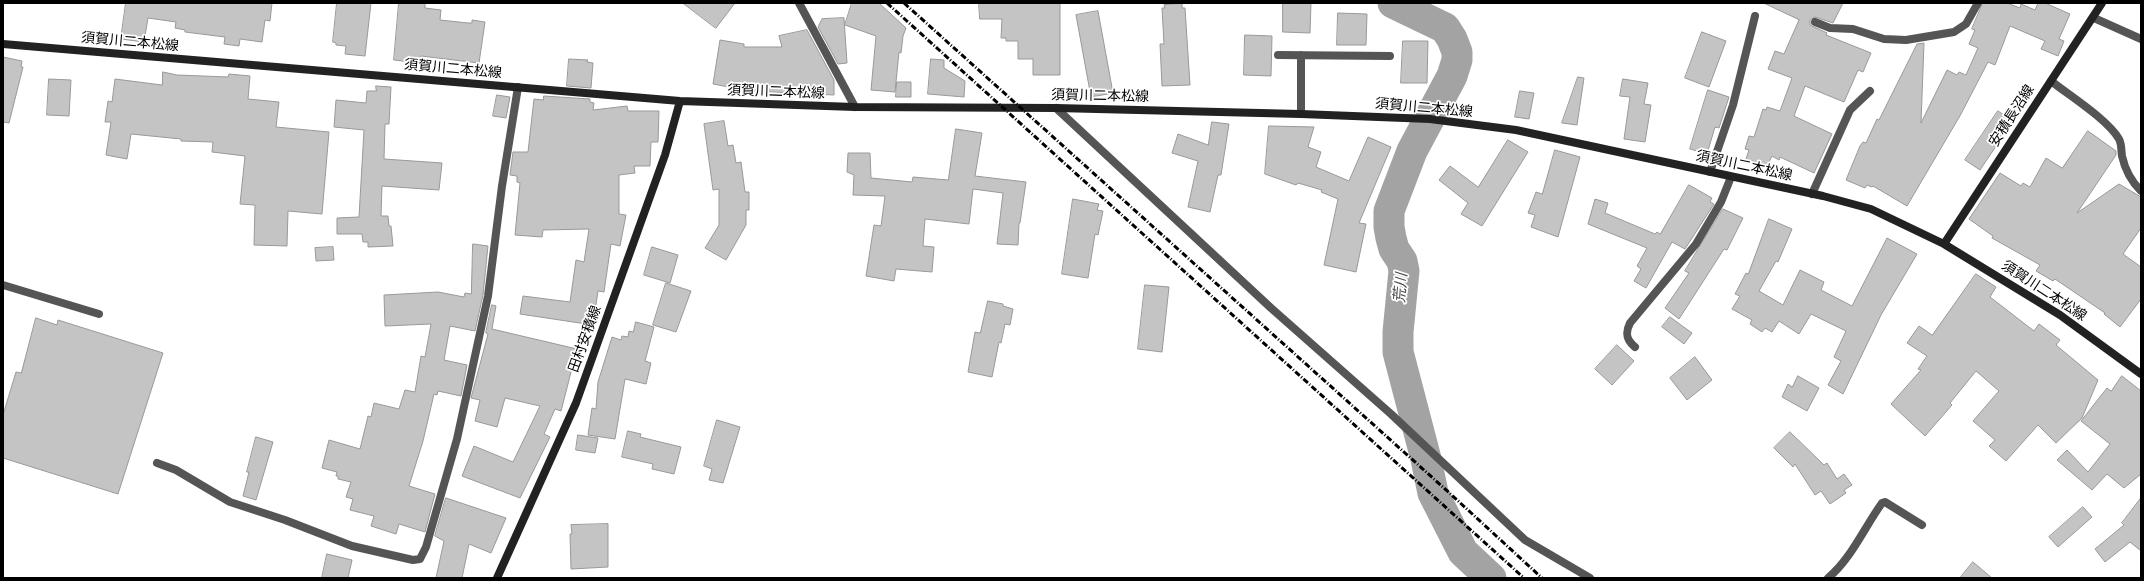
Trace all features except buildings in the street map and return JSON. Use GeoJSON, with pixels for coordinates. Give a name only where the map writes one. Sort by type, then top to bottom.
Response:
{"type":"FeatureCollection","features":[{"type":"Feature","properties":{"kind":"main road","name":"安積長沼線"},"geometry":{"type":"LineString","coordinates":[[1944,244],[2094,18],[2102,3]]}},
{"type":"Feature","properties":{"kind":"main road","name":"須賀川二本松線"},"geometry":{"type":"LineString","coordinates":[[3,44],[680,101],[855,107],[1056,108],[1301,114],[1430,119],[1516,130],[1871,208],[1944,244],[2060,315],[2141,374]]}},
{"type":"Feature","properties":{"kind":"main road","name":"田村安積線"},"geometry":{"type":"LineString","coordinates":[[497,578],[576,403],[665,155],[680,101]]}},
{"type":"Feature","properties":{"kind":"street"},"geometry":{"type":"LineString","coordinates":[[799,3],[855,107]]}},
{"type":"Feature","properties":{"kind":"street"},"geometry":{"type":"LineString","coordinates":[[1815,22],[1830,28],[1853,29],[1884,39],[1906,40],[1954,32],[1966,24],[1978,3]]}},
{"type":"Feature","properties":{"kind":"street"},"geometry":{"type":"LineString","coordinates":[[1710,172],[1733,105],[1754,16]]}},
{"type":"Feature","properties":{"kind":"street"},"geometry":{"type":"LineString","coordinates":[[2094,18],[2141,39]]}},
{"type":"Feature","properties":{"kind":"street"},"geometry":{"type":"LineString","coordinates":[[1278,55],[1390,56]]}},
{"type":"Feature","properties":{"kind":"street"},"geometry":{"type":"LineString","coordinates":[[1301,55],[1301,114]]}},
{"type":"Feature","properties":{"kind":"street"},"geometry":{"type":"LineString","coordinates":[[2051,81],[2112,129],[2122,146],[2122,156],[2128,173],[2133,183],[2141,190]]}},
{"type":"Feature","properties":{"kind":"street"},"geometry":{"type":"LineString","coordinates":[[157,463],[176,470],[230,502],[285,520],[352,546],[413,560],[420,558],[426,547],[457,439],[487,303],[518,87]]}},
{"type":"Feature","properties":{"kind":"street"},"geometry":{"type":"LineString","coordinates":[[1812,194],[1850,110],[1870,90]]}},
{"type":"Feature","properties":{"kind":"street"},"geometry":{"type":"LineString","coordinates":[[1056,108],[1271,308],[1391,414],[1525,540],[1590,578]]}},
{"type":"Feature","properties":{"kind":"street"},"geometry":{"type":"LineString","coordinates":[[1635,348],[1629,342],[1626,335],[1630,323],[1696,244],[1721,202],[1731,177]]}},
{"type":"Feature","properties":{"kind":"street"},"geometry":{"type":"LineString","coordinates":[[3,285],[99,314]]}},
{"type":"Feature","properties":{"kind":"street"},"geometry":{"type":"LineString","coordinates":[[1828,578],[1837,570],[1848,555],[1882,503],[1885,502],[1922,525]]}},
{"type":"Feature","properties":{"kind":"waterway","name":"荒川"},"geometry":{"type":"LineString","coordinates":[[1393,3],[1445,28],[1452,39],[1457,52],[1457,60],[1452,76],[1412,151],[1389,211],[1389,227],[1394,249],[1402,261],[1404,271],[1398,332],[1398,352],[1426,459],[1433,493],[1463,552],[1491,578]]}},
{"type":"Feature","properties":{"kind":"railway"},"geometry":{"type":"LineString","coordinates":[[887,3],[1524,578]]}},
{"type":"Feature","properties":{"kind":"railway"},"geometry":{"type":"LineString","coordinates":[[904,3],[1444,488],[1542,578]]}}]}
